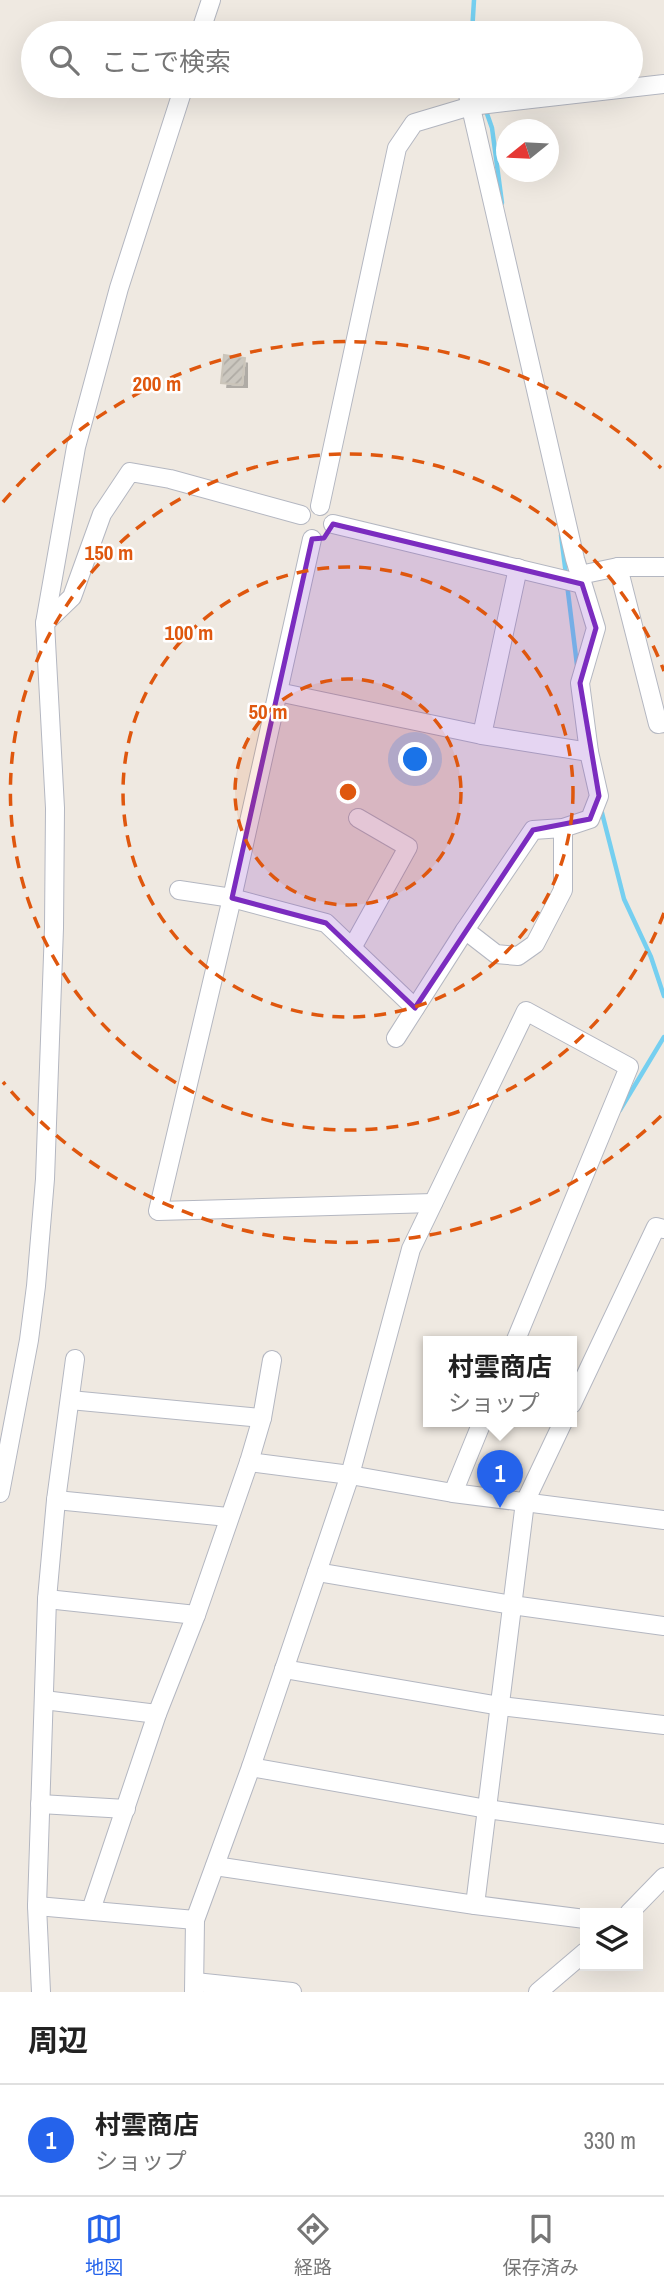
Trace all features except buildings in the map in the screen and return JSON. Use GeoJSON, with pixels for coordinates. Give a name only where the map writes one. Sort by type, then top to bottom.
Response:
{"type":"FeatureCollection","features":[{"type":"Feature","properties":{"kind":"street"},"geometry":{"type":"LineString","coordinates":[[204,21],[211,0]]}},
{"type":"Feature","properties":{"kind":"street"},"geometry":{"type":"LineString","coordinates":[[643,86],[664,84]]}},
{"type":"Feature","properties":{"kind":"street"},"geometry":{"type":"LineString","coordinates":[[0,1493],[29,1340],[45,1166],[54,928],[55,821],[46,623],[76,447],[119,288],[180,98]]}},
{"type":"Feature","properties":{"kind":"street"},"geometry":{"type":"LineString","coordinates":[[396,1038],[533,830],[564,828],[590,819],[599,796],[589,752],[580,683],[596,628],[581,580],[469,98]]}},
{"type":"Feature","properties":{"kind":"street"},"geometry":{"type":"LineString","coordinates":[[320,506],[397,148],[414,123],[471,106],[541,98]]}},
{"type":"Feature","properties":{"kind":"street"},"geometry":{"type":"LineString","coordinates":[[46,623],[72,597],[102,514],[130,472],[170,479],[301,515]]}},
{"type":"Feature","properties":{"kind":"street"},"geometry":{"type":"LineString","coordinates":[[320,506],[328,511],[333,524],[324,538],[312,539],[301,530],[299,520],[309,507],[320,506]]}},
{"type":"Feature","properties":{"kind":"street"},"geometry":{"type":"LineString","coordinates":[[333,524],[518,568],[581,580],[618,567],[664,567]]}},
{"type":"Feature","properties":{"kind":"street"},"geometry":{"type":"LineString","coordinates":[[312,539],[232,898],[158,1211],[433,1203]]}},
{"type":"Feature","properties":{"kind":"street"},"geometry":{"type":"LineString","coordinates":[[618,567],[658,723],[664,723]]}},
{"type":"Feature","properties":{"kind":"street"},"geometry":{"type":"LineString","coordinates":[[482,735],[518,568]]}},
{"type":"Feature","properties":{"kind":"street"},"geometry":{"type":"LineString","coordinates":[[278,692],[482,735],[589,752]]}},
{"type":"Feature","properties":{"kind":"street"},"geometry":{"type":"LineString","coordinates":[[352,948],[408,847],[358,818]]}},
{"type":"Feature","properties":{"kind":"street"},"geometry":{"type":"LineString","coordinates":[[465,930],[496,954],[518,956],[535,944],[563,890],[564,828]]}},
{"type":"Feature","properties":{"kind":"street"},"geometry":{"type":"LineString","coordinates":[[179,890],[232,898],[326,923],[415,1008]]}},
{"type":"Feature","properties":{"kind":"street"},"geometry":{"type":"LineString","coordinates":[[292,1992],[195,1987],[195,1920],[251,1767],[350,1475],[411,1249],[526,1011],[629,1068],[517,1336]]}},
{"type":"Feature","properties":{"kind":"street"},"geometry":{"type":"LineString","coordinates":[[577,1393],[656,1227],[664,1229]]}},
{"type":"Feature","properties":{"kind":"street"},"geometry":{"type":"LineString","coordinates":[[41,1992],[37,1906],[47,1599],[75,1359]]}},
{"type":"Feature","properties":{"kind":"street"},"geometry":{"type":"LineString","coordinates":[[91,1910],[157,1714],[195,1615],[248,1462],[262,1418],[272,1360]]}},
{"type":"Feature","properties":{"kind":"street"},"geometry":{"type":"LineString","coordinates":[[69,1400],[262,1418]]}},
{"type":"Feature","properties":{"kind":"street"},"geometry":{"type":"LineString","coordinates":[[453,1493],[480,1427]]}},
{"type":"Feature","properties":{"kind":"street"},"geometry":{"type":"LineString","coordinates":[[475,1905],[525,1502],[561,1427]]}},
{"type":"Feature","properties":{"kind":"street"},"geometry":{"type":"LineString","coordinates":[[248,1462],[350,1475],[453,1493],[664,1520]]}},
{"type":"Feature","properties":{"kind":"street"},"geometry":{"type":"LineString","coordinates":[[57,1500],[228,1517]]}},
{"type":"Feature","properties":{"kind":"street"},"geometry":{"type":"LineString","coordinates":[[317,1572],[512,1605],[664,1626]]}},
{"type":"Feature","properties":{"kind":"street"},"geometry":{"type":"LineString","coordinates":[[47,1599],[195,1615]]}},
{"type":"Feature","properties":{"kind":"street"},"geometry":{"type":"LineString","coordinates":[[284,1670],[500,1706],[664,1726]]}},
{"type":"Feature","properties":{"kind":"street"},"geometry":{"type":"LineString","coordinates":[[44,1700],[157,1714]]}},
{"type":"Feature","properties":{"kind":"street"},"geometry":{"type":"LineString","coordinates":[[251,1767],[487,1809],[664,1834]]}},
{"type":"Feature","properties":{"kind":"street"},"geometry":{"type":"LineString","coordinates":[[40,1804],[125,1809]]}},
{"type":"Feature","properties":{"kind":"street"},"geometry":{"type":"LineString","coordinates":[[215,1866],[580,1918]]}},
{"type":"Feature","properties":{"kind":"street"},"geometry":{"type":"LineString","coordinates":[[634,1908],[664,1877]]}},
{"type":"Feature","properties":{"kind":"street"},"geometry":{"type":"LineString","coordinates":[[37,1906],[195,1920]]}},
{"type":"Feature","properties":{"kind":"street"},"geometry":{"type":"LineString","coordinates":[[538,1992],[580,1956]]}},
{"type":"Feature","properties":{"kind":"highlighted area"},"geometry":{"type":"Polygon","coordinates":[[[333,524],[582,584],[596,628],[580,683],[599,796],[590,819],[533,830],[415,1008],[326,923],[232,898],[312,539],[324,538],[333,524]]]}},
{"type":"Feature","properties":{"kind":"waterway"},"geometry":{"type":"LineString","coordinates":[[473,21],[474,0]]}},
{"type":"Feature","properties":{"kind":"waterway"},"geometry":{"type":"LineString","coordinates":[[485,108],[492,128],[502,203]]}},
{"type":"Feature","properties":{"kind":"waterway"},"geometry":{"type":"LineString","coordinates":[[561,535],[566,575]]}},
{"type":"Feature","properties":{"kind":"waterway"},"geometry":{"type":"LineString","coordinates":[[567,584],[577,665]]}},
{"type":"Feature","properties":{"kind":"waterway"},"geometry":{"type":"LineString","coordinates":[[601,809],[624,899],[651,957],[664,996]]}},
{"type":"Feature","properties":{"kind":"waterway"},"geometry":{"type":"LineString","coordinates":[[620,1110],[664,1037]]}},
{"type":"Feature","properties":{"kind":"place","name":"村雲商店"},"geometry":{"type":"Point","coordinates":[500,1508]}}]}
